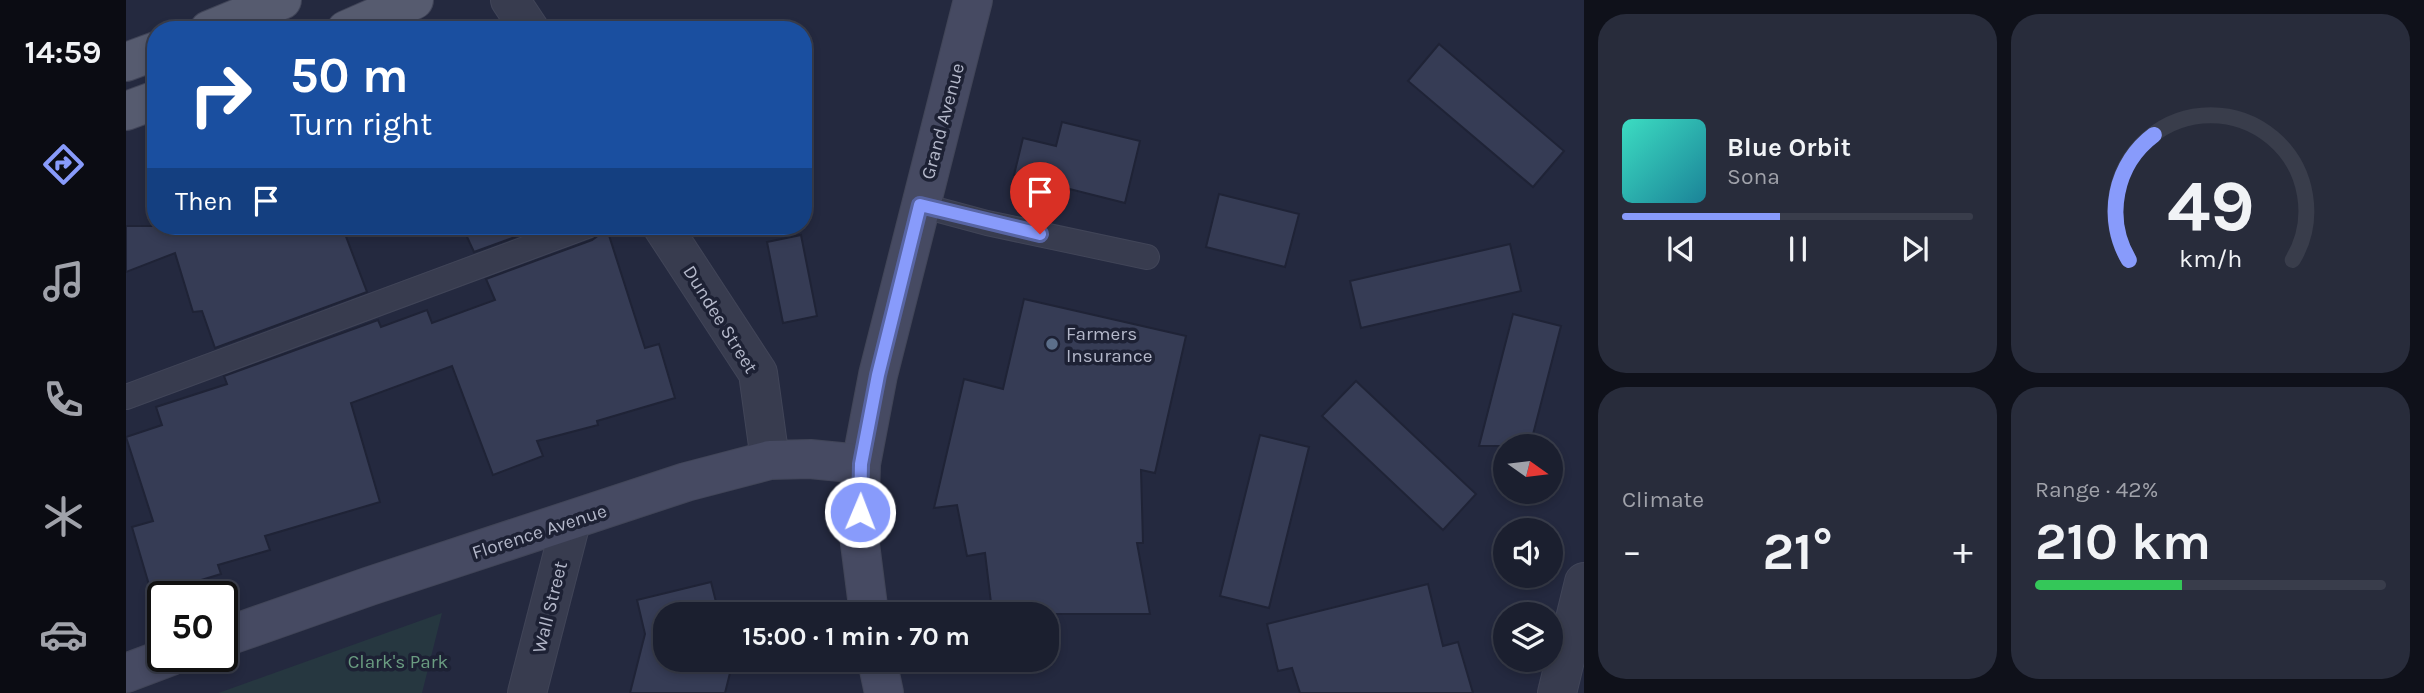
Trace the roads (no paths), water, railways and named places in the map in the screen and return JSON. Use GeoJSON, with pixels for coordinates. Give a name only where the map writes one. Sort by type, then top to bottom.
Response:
{"type":"FeatureCollection","features":[{"type":"Feature","properties":{"kind":"main road"},"geometry":{"type":"LineString","coordinates":[[231,21],[282,0]]}},
{"type":"Feature","properties":{"kind":"main road"},"geometry":{"type":"LineString","coordinates":[[366,21],[414,0]]}},
{"type":"Feature","properties":{"kind":"main road"},"geometry":{"type":"LineString","coordinates":[[126,62],[147,54]]}},
{"type":"Feature","properties":{"kind":"main road"},"geometry":{"type":"LineString","coordinates":[[126,111],[147,103]]}},
{"type":"Feature","properties":{"kind":"street"},"geometry":{"type":"LineString","coordinates":[[510,0],[524,21]]}},
{"type":"Feature","properties":{"kind":"street","name":"Grand Avenue"},"geometry":{"type":"LineString","coordinates":[[867,602],[859,536],[861,464],[878,375],[973,0]]}},
{"type":"Feature","properties":{"kind":"street","name":"Dundee Street"},"geometry":{"type":"LineString","coordinates":[[668,235],[758,373],[770,460]]}},
{"type":"Feature","properties":{"kind":"street","name":"Florence Avenue"},"geometry":{"type":"LineString","coordinates":[[238,632],[686,482],[770,460],[810,459],[861,464]]}},
{"type":"Feature","properties":{"kind":"street","name":"Wall Street"},"geometry":{"type":"LineString","coordinates":[[527,693],[570,522]]}},
{"type":"Feature","properties":{"kind":"street"},"geometry":{"type":"LineString","coordinates":[[1557,693],[1584,582]]}},
{"type":"Feature","properties":{"kind":"street"},"geometry":{"type":"LineString","coordinates":[[126,673],[147,665]]}},
{"type":"Feature","properties":{"kind":"street"},"geometry":{"type":"LineString","coordinates":[[880,672],[884,693]]}},
{"type":"Feature","properties":{"kind":"lane"},"geometry":{"type":"LineString","coordinates":[[920,205],[987,223],[1147,257]]}},
{"type":"Feature","properties":{"kind":"lane"},"geometry":{"type":"LineString","coordinates":[[126,397],[563,235]]}},
{"type":"Feature","properties":{"kind":"place","name":"Farmers Insurance"},"geometry":{"type":"Point","coordinates":[1052,344]}},
{"type":"Feature","properties":{"kind":"park label","name":"Clark's Park"},"geometry":{"type":"Point","coordinates":[398,661]}}]}
